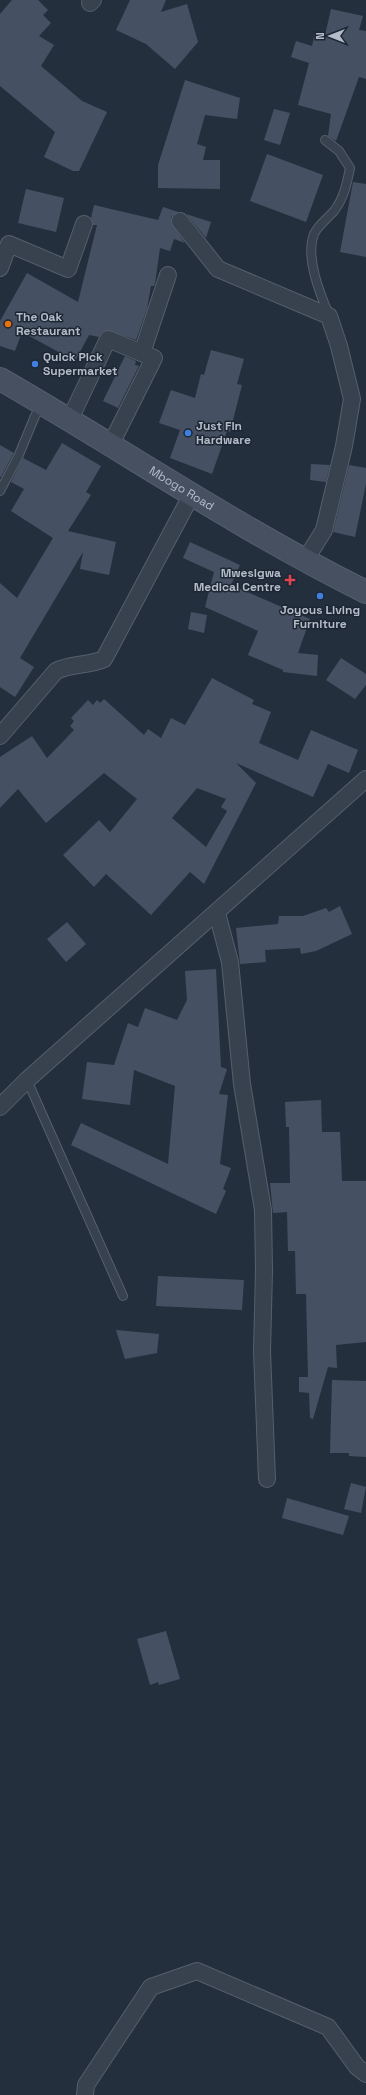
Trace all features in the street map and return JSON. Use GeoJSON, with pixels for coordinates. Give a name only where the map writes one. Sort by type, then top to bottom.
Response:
{"type":"FeatureCollection","features":[{"type":"Feature","properties":{"kind":"main road","name":"Mbogo Road"},"geometry":{"type":"LineString","coordinates":[[0,379],[70,419],[246,527],[366,592]]}},
{"type":"Feature","properties":{"kind":"street"},"geometry":{"type":"LineString","coordinates":[[180,221],[218,269],[329,316],[339,346],[352,399],[344,446],[324,530],[306,559]]}},
{"type":"Feature","properties":{"kind":"street"},"geometry":{"type":"LineString","coordinates":[[0,268],[9,244],[68,269],[84,224]]}},
{"type":"Feature","properties":{"kind":"street"},"geometry":{"type":"LineString","coordinates":[[142,353],[168,275]]}},
{"type":"Feature","properties":{"kind":"street"},"geometry":{"type":"LineString","coordinates":[[70,419],[108,339],[154,358],[111,444]]}},
{"type":"Feature","properties":{"kind":"street"},"geometry":{"type":"LineString","coordinates":[[0,736],[56,671],[64,667],[98,662],[104,659],[192,494]]}},
{"type":"Feature","properties":{"kind":"street"},"geometry":{"type":"LineString","coordinates":[[0,1107],[27,1080],[217,913],[366,779]]}},
{"type":"Feature","properties":{"kind":"street"},"geometry":{"type":"LineString","coordinates":[[217,913],[230,962],[242,1084],[263,1210],[264,1270],[262,1351],[267,1479]]}},
{"type":"Feature","properties":{"kind":"street"},"geometry":{"type":"LineString","coordinates":[[85,2095],[86,2086],[151,1987],[197,1971],[328,2026],[357,2067],[366,2074]]}},
{"type":"Feature","properties":{"kind":"lane"},"geometry":{"type":"LineString","coordinates":[[325,140],[339,151],[350,168],[345,191],[334,210],[314,234],[312,256],[319,290],[329,316]]}},
{"type":"Feature","properties":{"kind":"lane"},"geometry":{"type":"LineString","coordinates":[[0,491],[18,457],[35,416],[43,404]]}},
{"type":"Feature","properties":{"kind":"lane"},"geometry":{"type":"LineString","coordinates":[[27,1080],[123,1296]]}},
{"type":"Feature","properties":{"kind":"building"},"geometry":{"type":"Polygon","coordinates":[[[12,0],[38,0],[48,10],[43,15],[51,23],[39,36],[54,45],[41,66],[82,101],[107,112],[79,171],[73,171],[44,157],[55,132],[0,86],[0,14],[12,0]]]}},
{"type":"Feature","properties":{"kind":"building"},"geometry":{"type":"Polygon","coordinates":[[[130,0],[166,0],[161,12],[187,4],[198,42],[175,69],[146,44],[116,30],[130,0]]]}},
{"type":"Feature","properties":{"kind":"building"},"geometry":{"type":"Polygon","coordinates":[[[331,9],[363,16],[359,30],[366,31],[366,79],[359,77],[336,141],[328,136],[331,114],[298,105],[309,63],[291,57],[296,41],[312,46],[315,33],[325,35],[331,9]]]}},
{"type":"Feature","properties":{"kind":"building"},"geometry":{"type":"Polygon","coordinates":[[[185,80],[240,98],[237,119],[205,115],[197,144],[206,147],[203,160],[220,160],[220,189],[158,188],[158,165],[185,80]]]}},
{"type":"Feature","properties":{"kind":"building"},"geometry":{"type":"Polygon","coordinates":[[[274,109],[290,113],[280,145],[264,140],[274,109]]]}},
{"type":"Feature","properties":{"kind":"building"},"geometry":{"type":"Polygon","coordinates":[[[267,154],[323,175],[306,222],[250,201],[267,154]]]}},
{"type":"Feature","properties":{"kind":"building"},"geometry":{"type":"Polygon","coordinates":[[[353,182],[366,184],[366,257],[340,252],[353,182]]]}},
{"type":"Feature","properties":{"kind":"building"},"geometry":{"type":"Polygon","coordinates":[[[26,189],[64,198],[56,232],[18,223],[26,189]]]}},
{"type":"Feature","properties":{"kind":"building"},"geometry":{"type":"Polygon","coordinates":[[[94,205],[158,220],[163,207],[178,212],[171,217],[171,223],[185,243],[174,239],[170,251],[160,248],[155,284],[154,286],[151,286],[147,309],[136,340],[107,330],[102,332],[99,337],[89,335],[75,361],[22,332],[15,351],[0,346],[0,321],[27,273],[78,302],[97,225],[93,225],[91,218],[94,205]]]}},
{"type":"Feature","properties":{"kind":"building"},"geometry":{"type":"Polygon","coordinates":[[[186,214],[211,222],[206,238],[187,215],[186,214]]]}},
{"type":"Feature","properties":{"kind":"building"},"geometry":{"type":"Polygon","coordinates":[[[211,350],[244,359],[237,384],[242,385],[230,432],[227,431],[212,474],[170,458],[180,430],[159,423],[171,390],[195,398],[201,374],[204,375],[211,350]]]}},
{"type":"Feature","properties":{"kind":"building"},"geometry":{"type":"Polygon","coordinates":[[[125,356],[136,361],[135,365],[139,366],[118,408],[103,401],[125,356]]]}},
{"type":"Feature","properties":{"kind":"building"},"geometry":{"type":"Polygon","coordinates":[[[62,443],[101,466],[86,492],[91,495],[68,531],[116,542],[109,575],[80,569],[83,552],[20,658],[34,667],[15,697],[0,687],[0,583],[17,598],[53,538],[11,511],[24,489],[11,482],[23,458],[46,470],[62,443]]]}},
{"type":"Feature","properties":{"kind":"building"},"geometry":{"type":"Polygon","coordinates":[[[0,445],[14,453],[1,477],[0,477],[0,445]]]}},
{"type":"Feature","properties":{"kind":"building"},"geometry":{"type":"Polygon","coordinates":[[[311,464],[330,465],[326,482],[310,480],[311,464]]]}},
{"type":"Feature","properties":{"kind":"building"},"geometry":{"type":"Polygon","coordinates":[[[349,465],[366,468],[366,484],[355,537],[333,532],[349,465]]]}},
{"type":"Feature","properties":{"kind":"building"},"geometry":{"type":"Polygon","coordinates":[[[190,542],[240,565],[231,585],[310,619],[298,653],[318,655],[317,676],[283,672],[283,670],[248,655],[258,631],[205,607],[214,572],[183,558],[190,542]]]}},
{"type":"Feature","properties":{"kind":"building"},"geometry":{"type":"Polygon","coordinates":[[[191,612],[207,615],[204,633],[188,629],[191,612]]]}},
{"type":"Feature","properties":{"kind":"building"},"geometry":{"type":"Polygon","coordinates":[[[341,658],[366,674],[366,685],[355,699],[326,680],[341,658]]]}},
{"type":"Feature","properties":{"kind":"building"},"geometry":{"type":"Polygon","coordinates":[[[212,678],[254,700],[252,704],[271,712],[259,743],[298,760],[311,730],[358,750],[349,773],[328,764],[313,797],[236,763],[256,783],[204,884],[190,872],[151,915],[106,874],[94,887],[63,855],[99,820],[110,832],[137,799],[104,773],[46,823],[18,789],[0,808],[0,757],[32,736],[47,758],[74,730],[70,726],[74,721],[71,718],[88,700],[93,705],[97,700],[100,703],[104,699],[144,735],[148,729],[161,738],[171,718],[185,725],[212,678]],[[197,788],[172,818],[206,847],[227,811],[221,807],[226,799],[197,788]]]}},
{"type":"Feature","properties":{"kind":"building"},"geometry":{"type":"Polygon","coordinates":[[[340,906],[352,934],[316,951],[301,954],[300,948],[265,950],[266,962],[240,964],[236,928],[278,924],[279,916],[303,916],[326,908],[329,912],[340,906]]]}},
{"type":"Feature","properties":{"kind":"building"},"geometry":{"type":"Polygon","coordinates":[[[67,922],[86,944],[66,962],[47,939],[67,922]]]}},
{"type":"Feature","properties":{"kind":"building"},"geometry":{"type":"Polygon","coordinates":[[[216,969],[221,1067],[227,1069],[219,1094],[228,1095],[220,1164],[231,1168],[223,1189],[226,1191],[216,1214],[71,1145],[81,1123],[168,1164],[175,1086],[134,1070],[130,1105],[82,1099],[87,1062],[114,1065],[128,1023],[138,1027],[145,1008],[177,1020],[187,1000],[185,971],[216,969]]]}},
{"type":"Feature","properties":{"kind":"building"},"geometry":{"type":"Polygon","coordinates":[[[321,1100],[322,1132],[340,1132],[342,1181],[366,1181],[366,1342],[336,1345],[337,1368],[328,1367],[313,1419],[310,1418],[309,1393],[299,1392],[299,1377],[308,1377],[306,1294],[296,1294],[295,1251],[288,1251],[287,1212],[273,1213],[270,1183],[290,1183],[289,1127],[286,1127],[285,1102],[321,1100]]]}},
{"type":"Feature","properties":{"kind":"building"},"geometry":{"type":"Polygon","coordinates":[[[158,1276],[244,1280],[242,1310],[156,1306],[158,1276]]]}},
{"type":"Feature","properties":{"kind":"building"},"geometry":{"type":"Polygon","coordinates":[[[116,1330],[159,1334],[157,1353],[125,1359],[116,1330]]]}},
{"type":"Feature","properties":{"kind":"building"},"geometry":{"type":"Polygon","coordinates":[[[332,1380],[366,1381],[366,1457],[349,1456],[349,1453],[330,1453],[332,1380]]]}},
{"type":"Feature","properties":{"kind":"building"},"geometry":{"type":"Polygon","coordinates":[[[351,1483],[366,1487],[361,1513],[344,1509],[351,1483]]]}},
{"type":"Feature","properties":{"kind":"building"},"geometry":{"type":"Polygon","coordinates":[[[287,1498],[349,1516],[343,1535],[282,1518],[287,1498]]]}},
{"type":"Feature","properties":{"kind":"building"},"geometry":{"type":"Polygon","coordinates":[[[166,1631],[180,1679],[159,1685],[158,1682],[150,1685],[137,1639],[166,1631]]]}},
{"type":"Feature","properties":{"kind":"place","name":"The Oak Restaurant"},"geometry":{"type":"Point","coordinates":[8,324]}},
{"type":"Feature","properties":{"kind":"place","name":"Quick Pick Supermarket"},"geometry":{"type":"Point","coordinates":[35,364]}},
{"type":"Feature","properties":{"kind":"place","name":"Just Fin Hardware"},"geometry":{"type":"Point","coordinates":[188,433]}},
{"type":"Feature","properties":{"kind":"place","name":"Mwesigwa Medical Centre"},"geometry":{"type":"Point","coordinates":[290,580]}},
{"type":"Feature","properties":{"kind":"place","name":"Joyous Living Furniture"},"geometry":{"type":"Point","coordinates":[320,596]}}]}
